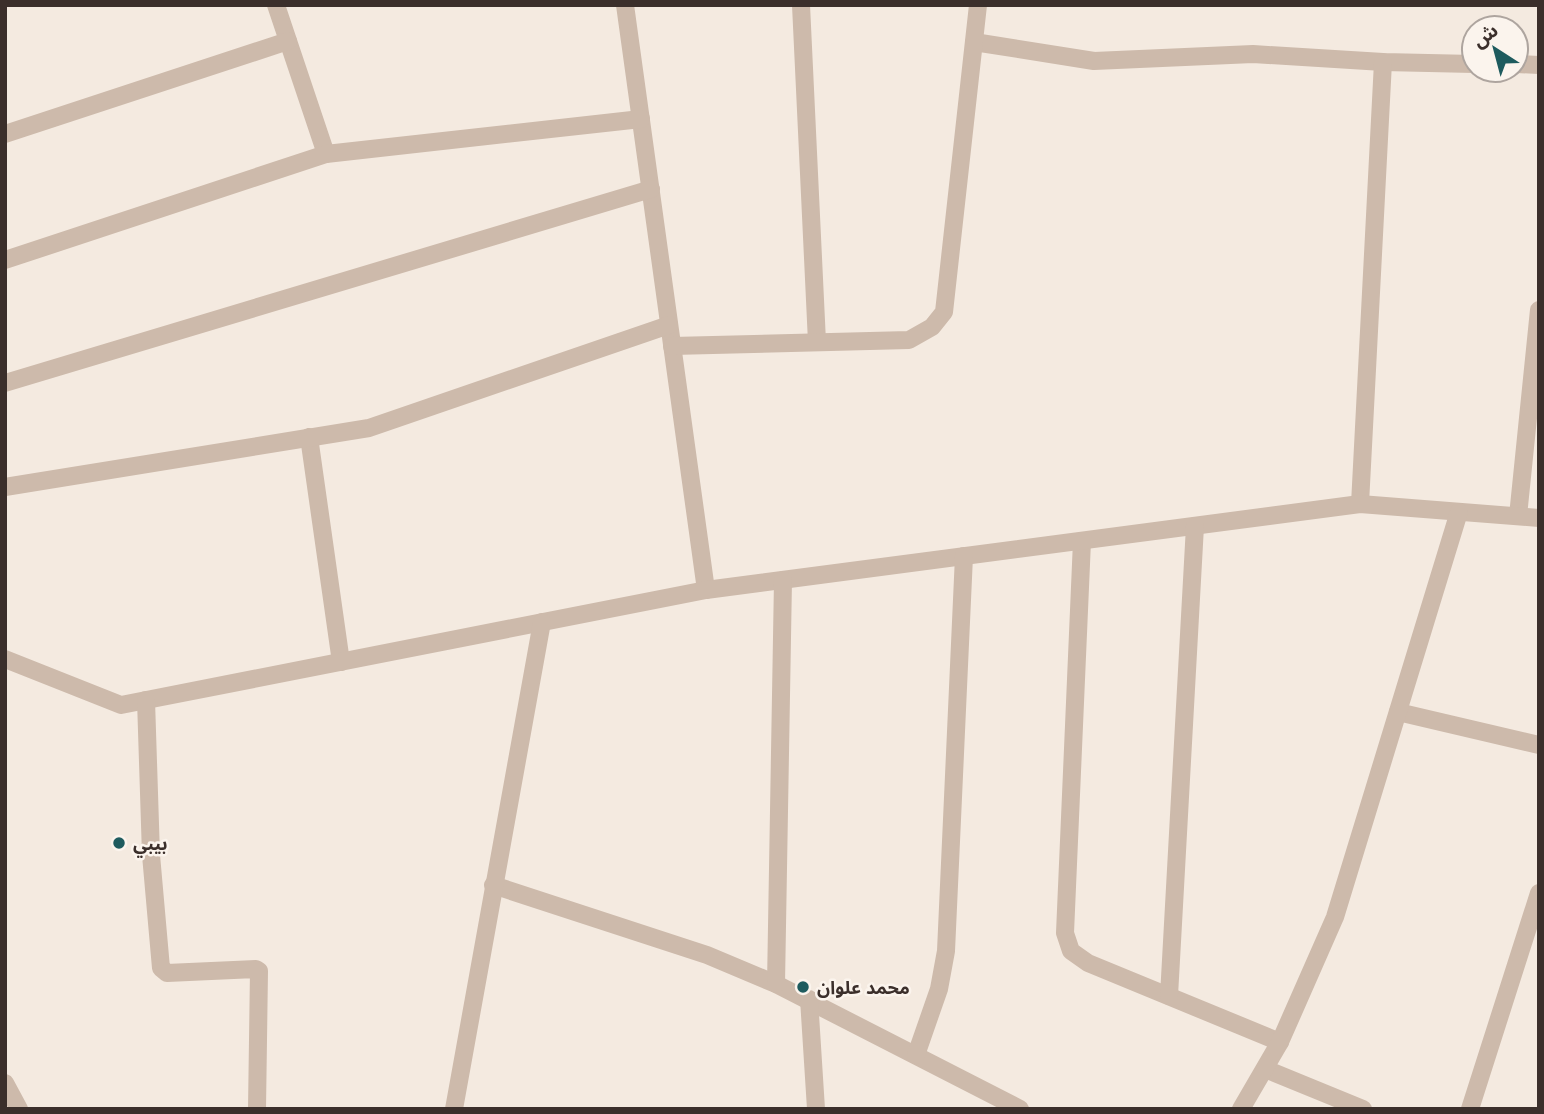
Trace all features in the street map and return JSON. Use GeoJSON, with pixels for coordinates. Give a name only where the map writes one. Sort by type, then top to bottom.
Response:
{"type":"FeatureCollection","features":[{"type":"Feature","properties":{"kind":"street"},"geometry":{"type":"LineString","coordinates":[[276,5],[326,155]]}},
{"type":"Feature","properties":{"kind":"street"},"geometry":{"type":"LineString","coordinates":[[625,5],[706,590]]}},
{"type":"Feature","properties":{"kind":"street"},"geometry":{"type":"LineString","coordinates":[[801,5],[817,342]]}},
{"type":"Feature","properties":{"kind":"street"},"geometry":{"type":"LineString","coordinates":[[672,346],[909,340],[932,327],[944,312],[978,5]]}},
{"type":"Feature","properties":{"kind":"street"},"geometry":{"type":"LineString","coordinates":[[5,134],[288,41]]}},
{"type":"Feature","properties":{"kind":"street"},"geometry":{"type":"LineString","coordinates":[[974,42],[1094,61],[1253,54],[1460,64]]}},
{"type":"Feature","properties":{"kind":"street"},"geometry":{"type":"LineString","coordinates":[[1360,504],[1383,62]]}},
{"type":"Feature","properties":{"kind":"street"},"geometry":{"type":"LineString","coordinates":[[5,260],[326,155],[641,119]]}},
{"type":"Feature","properties":{"kind":"street"},"geometry":{"type":"LineString","coordinates":[[5,383],[651,189]]}},
{"type":"Feature","properties":{"kind":"street"},"geometry":{"type":"LineString","coordinates":[[1518,516],[1539,310]]}},
{"type":"Feature","properties":{"kind":"street"},"geometry":{"type":"LineString","coordinates":[[5,486],[369,428],[669,325]]}},
{"type":"Feature","properties":{"kind":"street"},"geometry":{"type":"LineString","coordinates":[[309,437],[341,662]]}},
{"type":"Feature","properties":{"kind":"street"},"geometry":{"type":"LineString","coordinates":[[5,659],[121,705],[706,590],[1360,504],[1539,518]]}},
{"type":"Feature","properties":{"kind":"street"},"geometry":{"type":"LineString","coordinates":[[1241,1109],[1280,1042],[1335,918],[1459,512]]}},
{"type":"Feature","properties":{"kind":"street"},"geometry":{"type":"LineString","coordinates":[[1169,996],[1195,526]]}},
{"type":"Feature","properties":{"kind":"street"},"geometry":{"type":"LineString","coordinates":[[1082,541],[1065,933],[1071,951],[1088,963],[1280,1042]]}},
{"type":"Feature","properties":{"kind":"street"},"geometry":{"type":"LineString","coordinates":[[916,1055],[939,989],[946,951],[964,556]]}},
{"type":"Feature","properties":{"kind":"street"},"geometry":{"type":"LineString","coordinates":[[776,984],[783,580]]}},
{"type":"Feature","properties":{"kind":"street"},"geometry":{"type":"LineString","coordinates":[[454,1109],[542,622]]}},
{"type":"Feature","properties":{"kind":"street"},"geometry":{"type":"LineString","coordinates":[[146,700],[150,855],[161,968],[167,973],[256,968],[259,971],[257,1109]]}},
{"type":"Feature","properties":{"kind":"street"},"geometry":{"type":"LineString","coordinates":[[1398,712],[1539,745]]}},
{"type":"Feature","properties":{"kind":"street"},"geometry":{"type":"LineString","coordinates":[[493,885],[707,955],[776,984],[1020,1109]]}},
{"type":"Feature","properties":{"kind":"street"},"geometry":{"type":"LineString","coordinates":[[1470,1109],[1539,892]]}},
{"type":"Feature","properties":{"kind":"street"},"geometry":{"type":"LineString","coordinates":[[809,999],[816,1109]]}},
{"type":"Feature","properties":{"kind":"street"},"geometry":{"type":"LineString","coordinates":[[1265,1069],[1363,1109]]}},
{"type":"Feature","properties":{"kind":"street"},"geometry":{"type":"LineString","coordinates":[[5,1083],[19,1109]]}},
{"type":"Feature","properties":{"kind":"place","name":"بيبي"},"geometry":{"type":"Point","coordinates":[119,843]}},
{"type":"Feature","properties":{"kind":"place","name":"محمد علوان"},"geometry":{"type":"Point","coordinates":[803,987]}}]}
